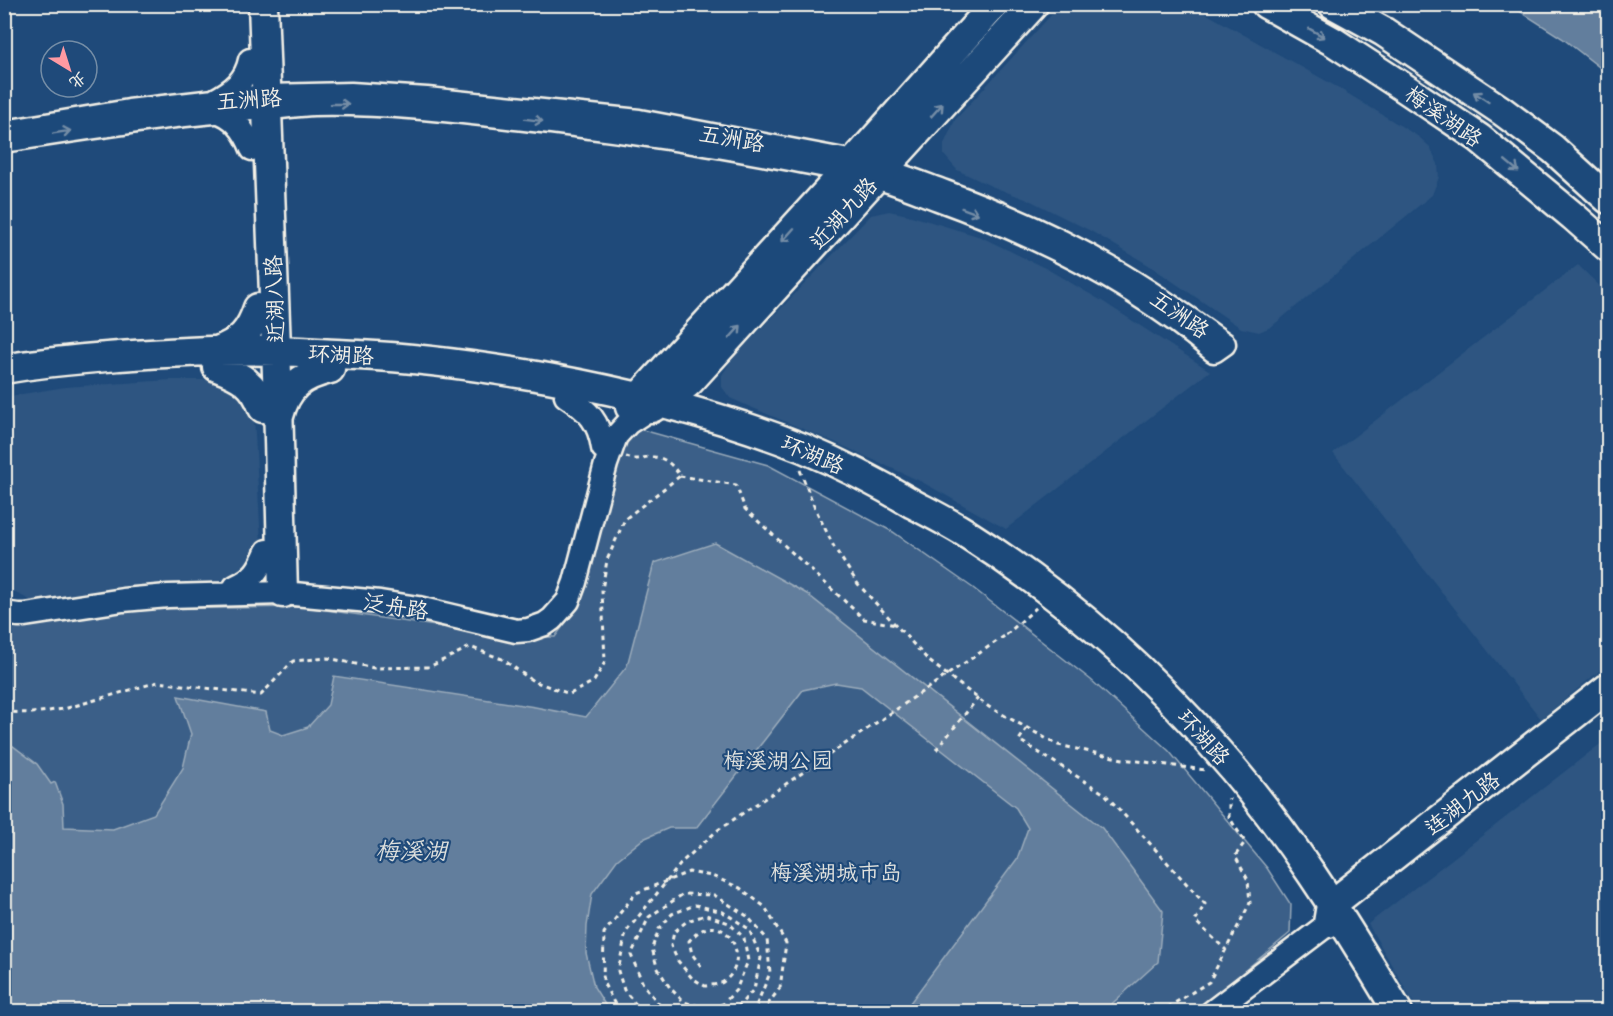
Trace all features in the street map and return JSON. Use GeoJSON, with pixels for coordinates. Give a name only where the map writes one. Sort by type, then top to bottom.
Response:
{"type":"FeatureCollection","features":[{"type":"Feature","properties":{"kind":"main road","name":"近湖八路"},"geometry":{"type":"LineString","coordinates":[[248,4],[258,58]]}},
{"type":"Feature","properties":{"kind":"main road","name":"近湖八路"},"geometry":{"type":"LineString","coordinates":[[263,4],[258,58],[275,590]]}},
{"type":"Feature","properties":{"kind":"main road","name":"近湖九路"},"geometry":{"type":"LineString","coordinates":[[865,169],[885,128],[995,4]]}},
{"type":"Feature","properties":{"kind":"main road","name":"近湖九路"},"geometry":{"type":"LineString","coordinates":[[648,407],[690,381],[696,355],[865,169],[914,136],[1034,4]]}},
{"type":"Feature","properties":{"kind":"main road","name":"梅溪湖路"},"geometry":{"type":"LineString","coordinates":[[1266,4],[1334,42],[1479,138],[1608,247]]}},
{"type":"Feature","properties":{"kind":"main road","name":"梅溪湖路"},"geometry":{"type":"LineString","coordinates":[[1333,4],[1384,32],[1502,111],[1553,149],[1608,199]]}},
{"type":"Feature","properties":{"kind":"main road"},"geometry":{"type":"LineString","coordinates":[[267,310],[285,336],[294,344],[328,361],[291,389],[271,413],[246,380],[217,359],[229,346],[246,334],[253,323],[267,310]]}},
{"type":"Feature","properties":{"kind":"main road","name":"环湖路"},"geometry":{"type":"LineString","coordinates":[[4,369],[111,356],[162,353],[217,359],[328,361],[494,383],[578,391],[736,423],[806,450],[883,486],[961,530],[1028,576],[1103,636],[1177,706],[1251,790],[1282,832],[1334,921],[1382,1011]]}},
{"type":"Feature","properties":{"kind":"main road"},"geometry":{"type":"LineString","coordinates":[[578,391],[628,383],[656,369],[696,355],[703,389],[709,401],[719,413],[736,423]]}},
{"type":"Feature","properties":{"kind":"main road","name":"环湖路"},"geometry":{"type":"LineString","coordinates":[[4,383],[156,368],[217,359]]}},
{"type":"Feature","properties":{"kind":"main road","name":"环湖路"},"geometry":{"type":"LineString","coordinates":[[648,407],[756,445],[876,499],[953,543],[1040,604],[1094,647],[1167,717],[1222,779],[1334,921],[1398,1011]]}},
{"type":"Feature","properties":{"kind":"main road","name":"连湖九路"},"geometry":{"type":"LineString","coordinates":[[1334,921],[1608,688]]}},
{"type":"Feature","properties":{"kind":"main road","name":"连湖九路"},"geometry":{"type":"LineString","coordinates":[[1334,921],[1608,709]]}},
{"type":"Feature","properties":{"kind":"street"},"geometry":{"type":"LineString","coordinates":[[258,58],[285,85],[312,99],[277,124],[260,147],[246,137],[234,120],[214,106],[242,80],[258,58]]}},
{"type":"Feature","properties":{"kind":"street","name":"五洲路"},"geometry":{"type":"LineString","coordinates":[[4,132],[129,111],[312,99],[427,108],[639,133],[814,159],[865,169],[944,192],[1040,230],[1108,266],[1166,302],[1224,344],[1214,351],[1185,326],[1152,303],[1093,268],[1035,239],[980,214],[911,189],[865,169]]}},
{"type":"Feature","properties":{"kind":"street","name":"五洲路"},"geometry":{"type":"LineString","coordinates":[[4,141],[214,106]]}},
{"type":"Feature","properties":{"kind":"street"},"geometry":{"type":"LineString","coordinates":[[885,128],[850,149],[814,159],[825,174],[830,208],[896,189],[911,189]]}},
{"type":"Feature","properties":{"kind":"street"},"geometry":{"type":"LineString","coordinates":[[914,136],[909,150],[911,160],[929,182],[944,192]]}},
{"type":"Feature","properties":{"kind":"street"},"geometry":{"type":"LineString","coordinates":[[578,391],[583,407],[610,445],[634,423],[647,418],[648,407]]}},
{"type":"Feature","properties":{"kind":"street","name":"泛舟路"},"geometry":{"type":"LineString","coordinates":[[610,445],[605,441],[612,428],[648,407]]}},
{"type":"Feature","properties":{"kind":"street","name":"泛舟路"},"geometry":{"type":"LineString","coordinates":[[4,613],[25,615],[123,600],[168,596],[322,588],[410,600],[506,621],[530,621],[540,617],[555,604],[561,595],[610,445]]}},
{"type":"Feature","properties":{"kind":"street","name":"泛舟路"},"geometry":{"type":"LineString","coordinates":[[4,597],[19,605],[43,606],[108,595],[235,587],[380,602],[418,608],[516,631],[528,630],[552,619],[568,601],[610,445]]}},
{"type":"Feature","properties":{"kind":"street"},"geometry":{"type":"LineString","coordinates":[[235,587],[247,582],[275,552],[305,583],[322,588]]}},
{"type":"Feature","properties":{"kind":"street"},"geometry":{"type":"LineString","coordinates":[[1212,1011],[1334,921]]}},
{"type":"Feature","properties":{"kind":"path"},"geometry":{"type":"LineString","coordinates":[[610,445],[636,460],[655,457],[672,464],[680,476]]}},
{"type":"Feature","properties":{"kind":"path"},"geometry":{"type":"LineString","coordinates":[[797,462],[814,506],[834,547],[858,584],[929,661],[989,707],[1058,745],[1222,779],[1229,817],[1245,842],[1235,856],[1248,880],[1250,903],[1209,982],[1160,1011]]}},
{"type":"Feature","properties":{"kind":"path"},"geometry":{"type":"LineString","coordinates":[[4,711],[32,713],[64,709],[158,681],[261,695],[293,661],[328,658],[374,668],[429,667],[470,647],[502,659],[533,681],[570,694],[594,681],[605,662],[602,590],[607,560],[625,519],[680,476],[736,485],[745,510],[864,620],[896,625]]}},
{"type":"Feature","properties":{"kind":"path"},"geometry":{"type":"LineString","coordinates":[[642,1011],[624,990],[618,971],[626,932],[683,861],[718,830],[1005,635],[1040,604]]}},
{"type":"Feature","properties":{"kind":"path"},"geometry":{"type":"LineString","coordinates":[[936,750],[978,698]]}},
{"type":"Feature","properties":{"kind":"path"},"geometry":{"type":"LineString","coordinates":[[1027,728],[1019,740],[1105,794],[1204,904],[1195,921],[1227,950]]}},
{"type":"Feature","properties":{"kind":"path"},"geometry":{"type":"LineString","coordinates":[[619,1011],[603,982],[604,933],[636,893],[689,872],[712,876],[740,888],[765,907],[786,943],[780,988],[762,1011]]}},
{"type":"Feature","properties":{"kind":"path"},"geometry":{"type":"LineString","coordinates":[[665,1011],[643,984],[631,955],[649,917],[682,894],[714,895],[747,916],[767,939],[770,973],[756,1006],[751,1011]]}},
{"type":"Feature","properties":{"kind":"path"},"geometry":{"type":"LineString","coordinates":[[701,966],[692,954],[689,941],[698,931],[714,927],[725,932],[733,939],[736,953],[733,970],[722,982],[705,986],[692,978],[678,961],[671,946],[674,932],[687,921],[706,915],[729,923],[744,938],[748,961],[736,990],[723,1004],[706,1008],[684,1002],[670,988],[657,967],[652,948],[658,928],[672,914],[695,905],[723,912],[749,929],[761,958],[754,989],[731,1011]]}},
{"type":"Feature","properties":{"kind":"shaded area"},"geometry":{"type":"Polygon","coordinates":[[[1066,4],[1191,5],[1337,87],[1419,137],[1430,147],[1438,164],[1439,177],[1432,195],[1271,327],[1259,332],[1241,328],[1147,264],[1089,230],[1033,202],[957,170],[944,155],[944,144],[955,120],[1052,14],[1066,4]]]}},
{"type":"Feature","properties":{"kind":"shaded area"},"geometry":{"type":"Polygon","coordinates":[[[889,211],[981,237],[1047,269],[1102,301],[1210,371],[1006,529],[922,482],[730,398],[722,387],[722,375],[733,358],[871,215],[889,211]]]}},
{"type":"Feature","properties":{"kind":"shaded area"},"geometry":{"type":"Polygon","coordinates":[[[1578,265],[1608,294],[1608,664],[1541,719],[1333,453],[1578,265]]]}},
{"type":"Feature","properties":{"kind":"shaded area"},"geometry":{"type":"Polygon","coordinates":[[[170,380],[213,380],[240,388],[254,416],[261,543],[256,557],[229,583],[98,591],[40,601],[30,600],[10,590],[4,583],[4,397],[65,387],[170,380]]]}},
{"type":"Feature","properties":{"kind":"shaded area"},"geometry":{"type":"Polygon","coordinates":[[[1608,738],[1608,1011],[1418,1011],[1368,924],[1608,738]]]}},
{"type":"Feature","properties":{"kind":"green space","name":"梅溪湖公园"},"geometry":{"type":"Polygon","coordinates":[[[639,429],[768,465],[893,532],[973,588],[1091,680],[1169,751],[1267,868],[1291,905],[1290,933],[1196,1011],[5,1011],[4,621],[138,609],[305,607],[477,632],[520,637],[555,637],[580,603],[618,445],[639,429]]]}},
{"type":"Feature","properties":{"kind":"water"},"geometry":{"type":"Polygon","coordinates":[[[1510,5],[1596,5],[1608,15],[1608,74],[1562,38],[1510,5]]]}},
{"type":"Feature","properties":{"kind":"water","name":"梅溪湖"},"geometry":{"type":"Polygon","coordinates":[[[715,543],[807,594],[1102,828],[1163,911],[1158,962],[1104,1011],[904,1011],[1017,859],[1028,828],[1016,808],[861,687],[836,683],[803,690],[696,828],[669,828],[643,839],[617,860],[592,894],[586,953],[594,987],[609,1011],[5,1011],[5,743],[13,746],[37,764],[51,784],[55,782],[63,804],[64,827],[113,829],[154,814],[183,768],[191,734],[178,696],[266,712],[270,730],[283,735],[308,727],[328,705],[334,676],[586,717],[627,666],[654,563],[715,543]]]}},
{"type":"Feature","properties":{"kind":"park label","name":"梅溪湖城市岛"},"geometry":{"type":"Point","coordinates":[836,872]}}]}
